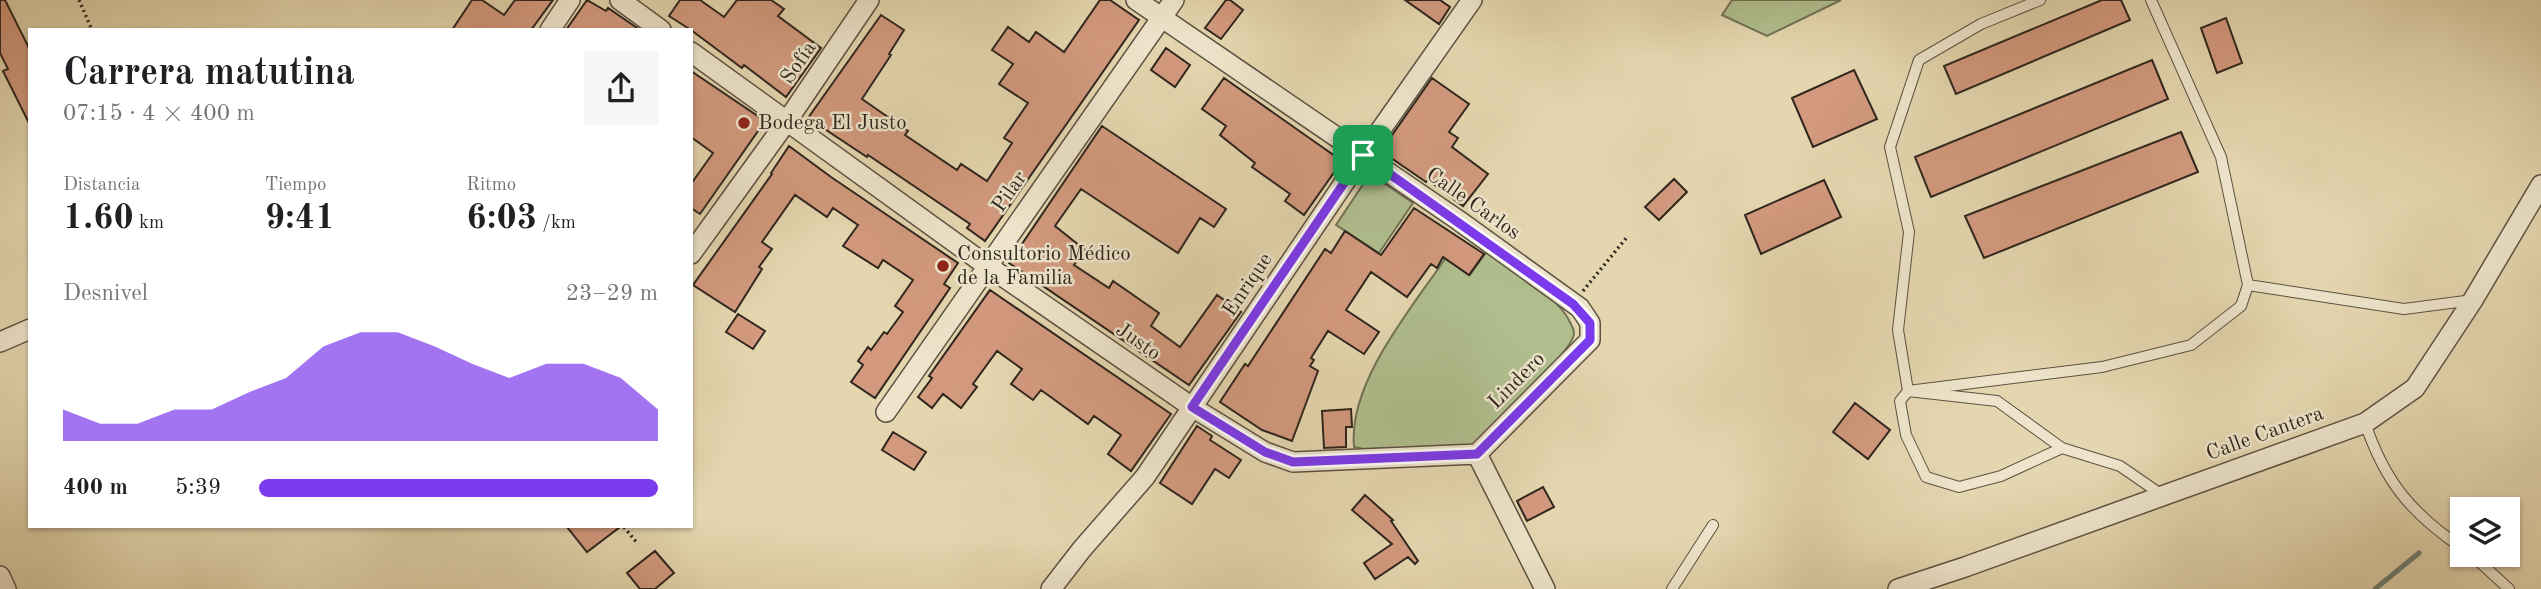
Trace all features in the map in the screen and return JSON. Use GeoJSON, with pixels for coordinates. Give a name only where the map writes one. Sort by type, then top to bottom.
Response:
{"type":"FeatureCollection","features":[{"type":"Feature","properties":{"kind":"street"},"geometry":{"type":"LineString","coordinates":[[551,28],[570,0]]}},
{"type":"Feature","properties":{"kind":"street"},"geometry":{"type":"LineString","coordinates":[[620,0],[658,28]]}},
{"type":"Feature","properties":{"kind":"street","name":"Sofía"},"geometry":{"type":"LineString","coordinates":[[693,251],[787,121],[869,0]]}},
{"type":"Feature","properties":{"kind":"street","name":"Calle Carlos"},"geometry":{"type":"LineString","coordinates":[[1136,0],[1363,155],[1573,304],[1590,323],[1590,340]]}},
{"type":"Feature","properties":{"kind":"street","name":"Pilar"},"geometry":{"type":"LineString","coordinates":[[886,412],[986,265],[1174,0]]}},
{"type":"Feature","properties":{"kind":"street","name":"Enrique"},"geometry":{"type":"LineString","coordinates":[[1051,589],[1082,549],[1146,477],[1363,155],[1472,0]]}},
{"type":"Feature","properties":{"kind":"street","name":"Justo"},"geometry":{"type":"LineString","coordinates":[[693,53],[986,265],[1192,407],[1265,452],[1293,462],[1477,454]]}},
{"type":"Feature","properties":{"kind":"street","name":"Calle Cantera"},"geometry":{"type":"LineString","coordinates":[[1898,589],[2365,423],[2415,388],[2473,300],[2541,185]]}},
{"type":"Feature","properties":{"kind":"street"},"geometry":{"type":"LineString","coordinates":[[0,342],[28,330]]}},
{"type":"Feature","properties":{"kind":"street","name":"Lindero"},"geometry":{"type":"LineString","coordinates":[[1477,454],[1590,340]]}},
{"type":"Feature","properties":{"kind":"street"},"geometry":{"type":"LineString","coordinates":[[1477,454],[1545,589]]}},
{"type":"Feature","properties":{"kind":"street"},"geometry":{"type":"LineString","coordinates":[[0,576],[6,589]]}},
{"type":"Feature","properties":{"kind":"lane"},"geometry":{"type":"LineString","coordinates":[[1908,391],[1898,330],[1909,232],[1890,147],[1919,60],[1981,24],[2040,0]]}},
{"type":"Feature","properties":{"kind":"lane"},"geometry":{"type":"LineString","coordinates":[[2062,448],[2001,476],[1959,486],[1926,477],[1906,435],[1900,401],[1908,391],[2102,367],[2192,345],[2241,306],[2248,285],[2221,157],[2151,0]]}},
{"type":"Feature","properties":{"kind":"lane"},"geometry":{"type":"LineString","coordinates":[[2248,285],[2404,309],[2473,300]]}},
{"type":"Feature","properties":{"kind":"lane"},"geometry":{"type":"LineString","coordinates":[[1908,391],[1997,401],[2062,448],[2120,466],[2163,495]]}},
{"type":"Feature","properties":{"kind":"lane"},"geometry":{"type":"LineString","coordinates":[[2365,423],[2374,450],[2389,480],[2432,527],[2450,540]]}},
{"type":"Feature","properties":{"kind":"lane"},"geometry":{"type":"LineString","coordinates":[[1672,589],[1713,525]]}},
{"type":"Feature","properties":{"kind":"lane"},"geometry":{"type":"LineString","coordinates":[[2485,567],[2509,589]]}},
{"type":"Feature","properties":{"kind":"path"},"geometry":{"type":"LineString","coordinates":[[79,0],[91,28]]}},
{"type":"Feature","properties":{"kind":"path"},"geometry":{"type":"LineString","coordinates":[[1573,304],[1627,237]]}},
{"type":"Feature","properties":{"kind":"path"},"geometry":{"type":"LineString","coordinates":[[625,528],[638,544]]}},
{"type":"Feature","properties":{"kind":"green space"},"geometry":{"type":"Polygon","coordinates":[[[1732,0],[1841,0],[1767,36],[1722,15],[1732,0]]]}},
{"type":"Feature","properties":{"kind":"green space"},"geometry":{"type":"Polygon","coordinates":[[[1370,174],[1413,203],[1379,253],[1336,225],[1370,174]]]}},
{"type":"Feature","properties":{"kind":"green space"},"geometry":{"type":"Polygon","coordinates":[[[1488,250],[1534,283],[1565,313],[1574,334],[1570,343],[1546,372],[1474,446],[1354,447],[1355,423],[1361,398],[1371,373],[1400,324],[1445,259],[1470,275],[1488,250]]]}},
{"type":"Feature","properties":{"kind":"building"},"geometry":{"type":"Polygon","coordinates":[[[0,0],[5,0],[28,46],[28,121],[3,71],[8,69],[0,53],[0,0]]]}},
{"type":"Feature","properties":{"kind":"building"},"geometry":{"type":"Polygon","coordinates":[[[472,0],[482,0],[504,15],[515,0],[553,0],[532,28],[453,28],[472,0]]]}},
{"type":"Feature","properties":{"kind":"building"},"geometry":{"type":"Polygon","coordinates":[[[587,0],[606,11],[608,8],[637,28],[567,28],[587,0]]]}},
{"type":"Feature","properties":{"kind":"building"},"geometry":{"type":"Polygon","coordinates":[[[680,0],[700,0],[724,17],[737,0],[771,0],[784,9],[778,16],[821,48],[786,97],[744,65],[742,68],[693,31],[693,28],[688,28],[669,16],[680,0]]]}},
{"type":"Feature","properties":{"kind":"building"},"geometry":{"type":"Polygon","coordinates":[[[1100,0],[1110,0],[1139,20],[985,241],[967,228],[970,224],[808,118],[881,15],[904,30],[862,99],[908,131],[905,135],[957,170],[961,164],[987,181],[1012,143],[1004,138],[1028,103],[999,84],[1013,64],[992,50],[1008,27],[1029,42],[1036,32],[1064,52],[1100,0]]]}},
{"type":"Feature","properties":{"kind":"building"},"geometry":{"type":"Polygon","coordinates":[[[1226,0],[1243,10],[1221,39],[1205,28],[1226,0]]]}},
{"type":"Feature","properties":{"kind":"building"},"geometry":{"type":"Polygon","coordinates":[[[1405,0],[1440,0],[1450,7],[1439,24],[1405,0]]]}},
{"type":"Feature","properties":{"kind":"building"},"geometry":{"type":"Polygon","coordinates":[[[2102,0],[2121,0],[2130,20],[1956,94],[1944,66],[2102,0]]]}},
{"type":"Feature","properties":{"kind":"building"},"geometry":{"type":"Polygon","coordinates":[[[2226,18],[2242,63],[2217,73],[2201,28],[2226,18]]]}},
{"type":"Feature","properties":{"kind":"building"},"geometry":{"type":"Polygon","coordinates":[[[1166,48],[1190,65],[1175,87],[1151,70],[1166,48]]]}},
{"type":"Feature","properties":{"kind":"building"},"geometry":{"type":"Polygon","coordinates":[[[2152,60],[2168,99],[1931,197],[1915,157],[2152,60]]]}},
{"type":"Feature","properties":{"kind":"building"},"geometry":{"type":"Polygon","coordinates":[[[1854,70],[1877,119],[1813,147],[1792,98],[1854,70]]]}},
{"type":"Feature","properties":{"kind":"building"},"geometry":{"type":"Polygon","coordinates":[[[693,72],[765,121],[700,214],[693,209],[693,181],[713,153],[693,138],[693,72]]]}},
{"type":"Feature","properties":{"kind":"building"},"geometry":{"type":"Polygon","coordinates":[[[1224,78],[1342,161],[1304,215],[1285,201],[1290,194],[1252,167],[1255,163],[1220,135],[1226,126],[1202,109],[1224,78]]]}},
{"type":"Feature","properties":{"kind":"building"},"geometry":{"type":"Polygon","coordinates":[[[1432,78],[1469,104],[1449,132],[1458,138],[1452,147],[1488,174],[1463,206],[1381,151],[1432,78]]]}},
{"type":"Feature","properties":{"kind":"building"},"geometry":{"type":"Polygon","coordinates":[[[1102,126],[1226,209],[1214,227],[1200,218],[1178,253],[1081,189],[1055,226],[1085,250],[1074,265],[1109,288],[1113,281],[1159,313],[1151,326],[1180,347],[1217,295],[1241,312],[1189,385],[1009,263],[1102,126]]]}},
{"type":"Feature","properties":{"kind":"building"},"geometry":{"type":"Polygon","coordinates":[[[2181,132],[2198,172],[1984,258],[1965,216],[2181,132]]]}},
{"type":"Feature","properties":{"kind":"building"},"geometry":{"type":"Polygon","coordinates":[[[789,146],[958,263],[944,284],[950,288],[875,398],[851,382],[863,365],[858,361],[868,347],[871,350],[884,332],[887,334],[903,312],[895,306],[913,280],[883,260],[878,268],[843,246],[858,225],[833,208],[827,217],[795,195],[762,242],[772,249],[735,312],[693,285],[789,146]]]}},
{"type":"Feature","properties":{"kind":"building"},"geometry":{"type":"Polygon","coordinates":[[[1674,179],[1687,192],[1659,220],[1645,207],[1674,179]]]}},
{"type":"Feature","properties":{"kind":"building"},"geometry":{"type":"Polygon","coordinates":[[[1824,180],[1841,217],[1761,254],[1745,215],[1824,180]]]}},
{"type":"Feature","properties":{"kind":"building"},"geometry":{"type":"Polygon","coordinates":[[[1414,208],[1484,254],[1469,275],[1443,257],[1437,268],[1431,264],[1407,297],[1371,272],[1346,310],[1379,332],[1364,354],[1328,331],[1311,358],[1314,360],[1310,366],[1318,371],[1292,441],[1262,430],[1220,402],[1245,364],[1248,366],[1325,249],[1331,253],[1345,231],[1381,255],[1414,208]]]}},
{"type":"Feature","properties":{"kind":"building"},"geometry":{"type":"Polygon","coordinates":[[[990,290],[1171,414],[1131,471],[1108,454],[1121,435],[1094,416],[1088,424],[1041,390],[1033,400],[1011,384],[1022,369],[997,351],[973,384],[977,387],[961,408],[943,394],[932,408],[918,397],[932,378],[929,376],[990,290]]]}},
{"type":"Feature","properties":{"kind":"building"},"geometry":{"type":"Polygon","coordinates":[[[738,314],[765,331],[753,349],[726,332],[738,314]]]}},
{"type":"Feature","properties":{"kind":"building"},"geometry":{"type":"Polygon","coordinates":[[[1855,403],[1890,430],[1868,459],[1833,432],[1855,403]]]}},
{"type":"Feature","properties":{"kind":"building"},"geometry":{"type":"Polygon","coordinates":[[[1351,409],[1352,427],[1346,427],[1346,447],[1324,448],[1322,411],[1351,409]]]}},
{"type":"Feature","properties":{"kind":"building"},"geometry":{"type":"Polygon","coordinates":[[[1197,426],[1212,436],[1210,440],[1241,460],[1229,478],[1215,469],[1192,504],[1160,483],[1197,426]]]}},
{"type":"Feature","properties":{"kind":"building"},"geometry":{"type":"Polygon","coordinates":[[[893,432],[926,452],[914,470],[882,450],[893,432]]]}},
{"type":"Feature","properties":{"kind":"building"},"geometry":{"type":"Polygon","coordinates":[[[1543,487],[1554,507],[1527,521],[1517,501],[1543,487]]]}},
{"type":"Feature","properties":{"kind":"building"},"geometry":{"type":"Polygon","coordinates":[[[1365,495],[1393,520],[1391,521],[1418,561],[1415,564],[1408,557],[1375,579],[1364,563],[1392,544],[1352,510],[1365,495]]]}},
{"type":"Feature","properties":{"kind":"building"},"geometry":{"type":"Polygon","coordinates":[[[568,528],[619,528],[587,552],[568,528]]]}},
{"type":"Feature","properties":{"kind":"building"},"geometry":{"type":"Polygon","coordinates":[[[655,551],[674,573],[655,589],[640,589],[627,573],[655,551]]]}},
{"type":"Feature","properties":{"kind":"waterway"},"geometry":{"type":"LineString","coordinates":[[2375,589],[2419,553]]}},
{"type":"Feature","properties":{"kind":"place","name":"Bodega El Justo"},"geometry":{"type":"Point","coordinates":[744,123]}},
{"type":"Feature","properties":{"kind":"place","name":"Consultorio Médico de la Familia"},"geometry":{"type":"Point","coordinates":[943,266]}},
{"type":"Feature","properties":{"kind":"route"},"geometry":{"type":"LineString","coordinates":[[1363,155],[1580,308],[1590,323],[1590,340],[1477,454],[1293,462],[1265,452],[1192,407],[1363,155]]}}]}
